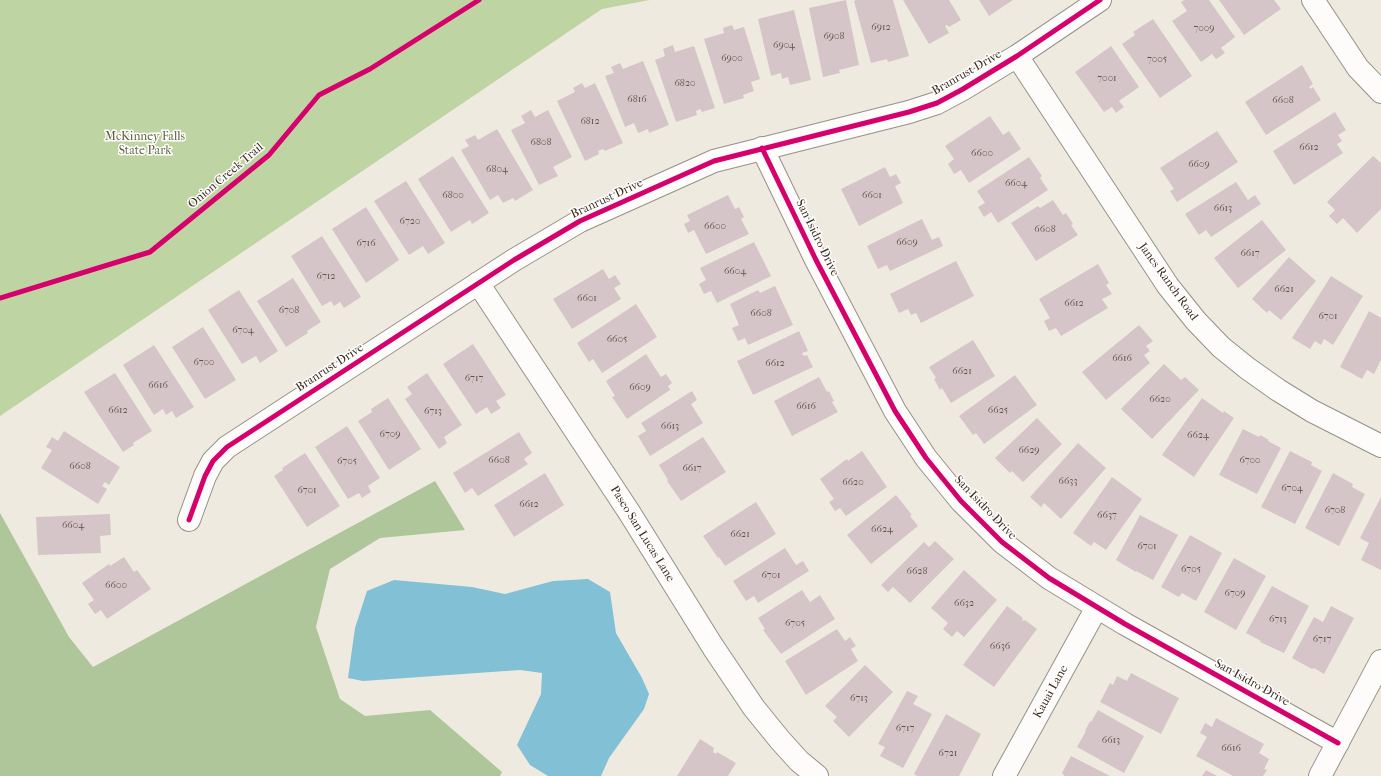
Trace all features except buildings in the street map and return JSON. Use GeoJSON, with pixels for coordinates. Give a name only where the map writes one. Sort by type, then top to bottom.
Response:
{"type":"FeatureCollection","features":[{"type":"Feature","properties":{"kind":"street","name":"Branrust Drive"},"geometry":{"type":"LineString","coordinates":[[189,520],[205,476],[213,461],[227,447],[478,283],[580,221],[714,161],[909,112],[937,103],[1017,56],[1100,0]]}},
{"type":"Feature","properties":{"kind":"street"},"geometry":{"type":"LineString","coordinates":[[1313,0],[1358,68],[1381,92]]}},
{"type":"Feature","properties":{"kind":"street","name":"Janes Ranch Road"},"geometry":{"type":"LineString","coordinates":[[1017,56],[1168,286],[1196,321],[1221,347],[1278,390],[1312,411],[1381,446]]}},
{"type":"Feature","properties":{"kind":"street","name":"San Isidro Drive"},"geometry":{"type":"LineString","coordinates":[[762,148],[816,260],[895,411],[926,458],[961,501],[1002,542],[1049,578],[1131,627],[1338,743]]}},
{"type":"Feature","properties":{"kind":"street","name":"Paseo San Lucas Lane"},"geometry":{"type":"LineString","coordinates":[[478,283],[629,512],[713,647],[754,708],[798,761],[817,776]]}},
{"type":"Feature","properties":{"kind":"street","name":"Kauai Lane"},"geometry":{"type":"LineString","coordinates":[[1004,776],[1098,607]]}},
{"type":"Feature","properties":{"kind":"street"},"geometry":{"type":"LineString","coordinates":[[1320,776],[1381,662]]}},
{"type":"Feature","properties":{"kind":"green space","name":"McKinney Falls State Park"},"geometry":{"type":"Polygon","coordinates":[[[0,0],[650,0],[602,9],[0,416],[0,0]]]}},
{"type":"Feature","properties":{"kind":"green space"},"geometry":{"type":"Polygon","coordinates":[[[435,481],[465,530],[380,538],[330,569],[316,627],[340,699],[365,716],[430,710],[502,772],[500,776],[0,776],[0,513],[69,637],[93,667],[435,481]]]}},
{"type":"Feature","properties":{"kind":"water"},"geometry":{"type":"Polygon","coordinates":[[[588,579],[610,592],[616,633],[642,678],[649,694],[644,709],[609,758],[601,776],[548,776],[530,765],[517,745],[541,694],[542,673],[520,670],[363,681],[348,678],[355,628],[367,591],[394,580],[472,587],[505,594],[553,581],[588,579]]]}},
{"type":"Feature","properties":{"kind":"cycle path","name":"Onion Creek Trail"},"geometry":{"type":"LineString","coordinates":[[0,298],[150,252],[269,155],[319,95],[370,69],[479,0]]}},
{"type":"Feature","properties":{"kind":"cycle path"},"geometry":{"type":"LineString","coordinates":[[189,520],[205,476],[213,461],[227,447],[514,260],[580,221],[714,161],[909,112],[937,103],[1017,56],[1100,0]]}},
{"type":"Feature","properties":{"kind":"cycle path"},"geometry":{"type":"LineString","coordinates":[[762,148],[816,260],[895,411],[926,458],[961,501],[1002,542],[1049,578],[1125,624],[1338,743]]}}]}
